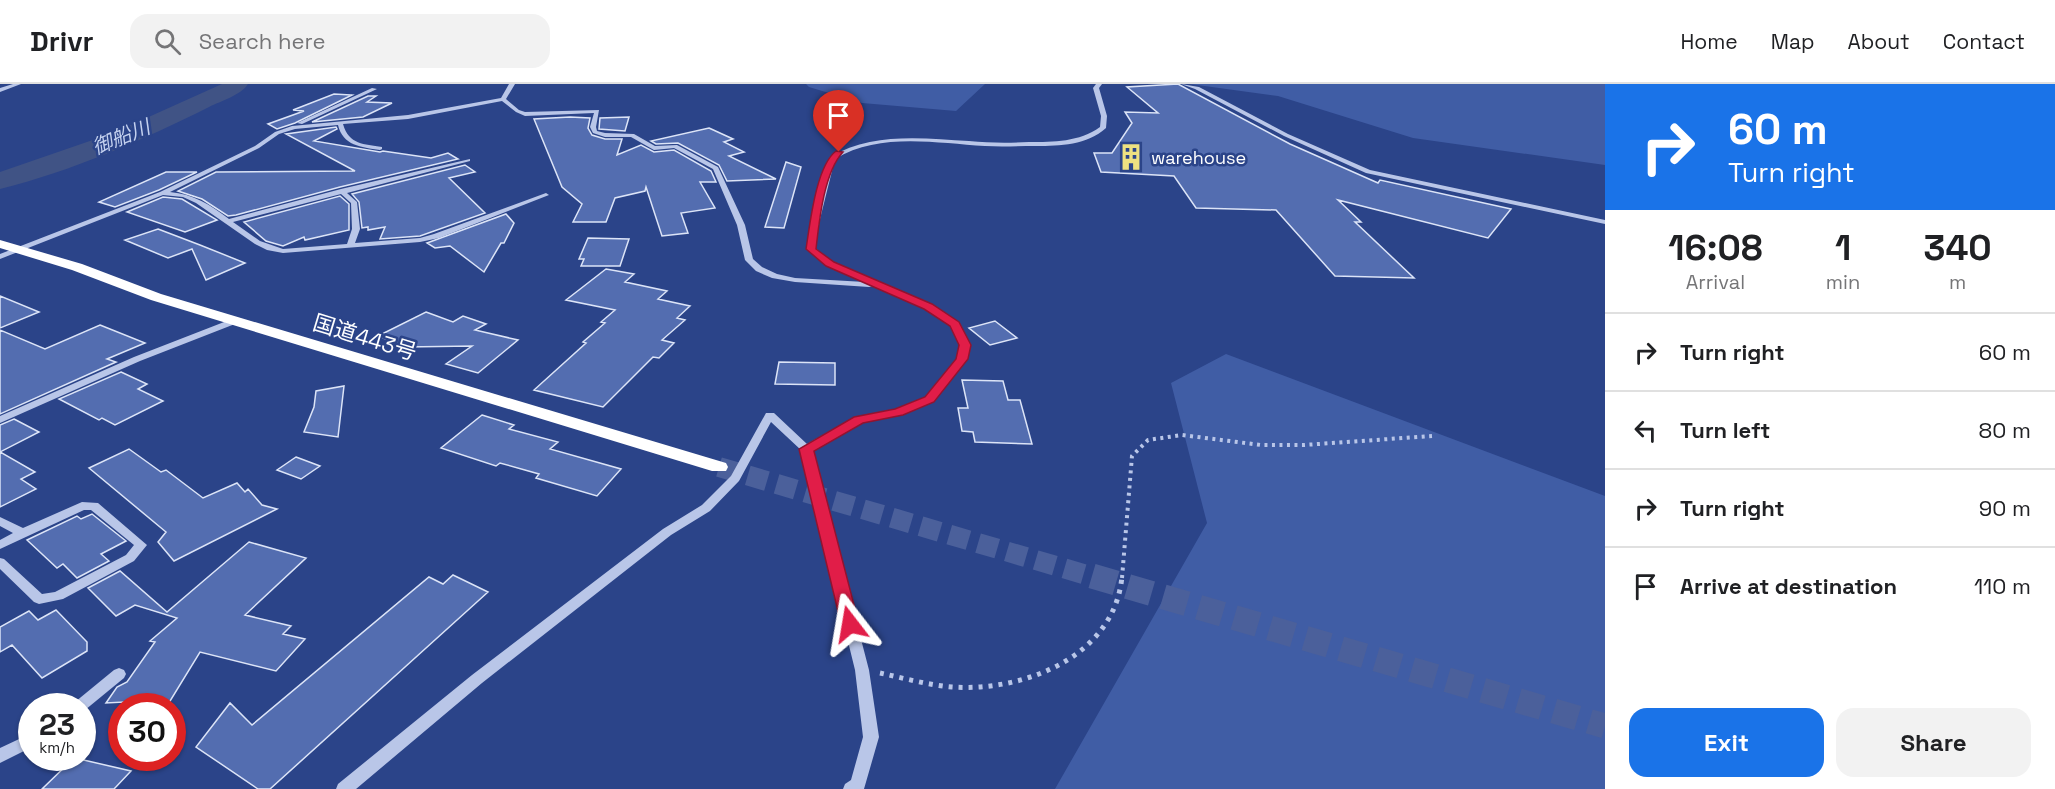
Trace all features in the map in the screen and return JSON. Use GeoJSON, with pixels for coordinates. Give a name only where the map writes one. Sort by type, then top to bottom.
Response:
{"type":"FeatureCollection","features":[{"type":"Feature","properties":{"kind":"highway","name":"国道443号"},"geometry":{"type":"LineString","coordinates":[[0,244],[76,267],[156,297],[719,467]]}},
{"type":"Feature","properties":{"kind":"street"},"geometry":{"type":"LineString","coordinates":[[0,90],[18,84]]}},
{"type":"Feature","properties":{"kind":"street"},"geometry":{"type":"LineString","coordinates":[[503,99],[512,84]]}},
{"type":"Feature","properties":{"kind":"street"},"geometry":{"type":"LineString","coordinates":[[806,449],[859,419],[898,412],[929,399],[962,359],[965,345],[955,324],[928,307],[830,264],[811,249],[814,223],[832,158],[849,148],[868,143],[925,142],[996,145],[1054,144],[1080,140],[1095,135],[1103,128],[1104,116],[1096,88],[1099,84]]}},
{"type":"Feature","properties":{"kind":"street"},"geometry":{"type":"LineString","coordinates":[[1184,84],[1197,88],[1286,135],[1368,172],[1605,222]]}},
{"type":"Feature","properties":{"kind":"street"},"geometry":{"type":"LineString","coordinates":[[0,257],[162,193],[257,147],[277,133],[374,90]]}},
{"type":"Feature","properties":{"kind":"street"},"geometry":{"type":"LineString","coordinates":[[294,127],[408,117],[503,99],[508,101],[514,110],[525,114],[597,111],[593,127],[595,132],[605,135],[632,135],[654,148],[675,146],[716,168],[741,225],[749,260],[759,269],[775,276],[795,280],[876,285]]}},
{"type":"Feature","properties":{"kind":"street"},"geometry":{"type":"LineString","coordinates":[[340,123],[341,134],[349,142],[380,148]]}},
{"type":"Feature","properties":{"kind":"street"},"geometry":{"type":"LineString","coordinates":[[228,221],[468,160]]}},
{"type":"Feature","properties":{"kind":"street"},"geometry":{"type":"LineString","coordinates":[[340,191],[354,202],[356,229],[350,245]]}},
{"type":"Feature","properties":{"kind":"street"},"geometry":{"type":"LineString","coordinates":[[162,193],[185,196],[228,221],[267,248],[275,250],[410,242],[441,236],[526,200],[546,195]]}},
{"type":"Feature","properties":{"kind":"street"},"geometry":{"type":"LineString","coordinates":[[0,420],[137,359],[237,320]]}},
{"type":"Feature","properties":{"kind":"street"},"geometry":{"type":"LineString","coordinates":[[344,789],[477,679],[667,532],[706,508],[735,478],[770,415],[806,449],[862,670],[871,737],[858,784],[851,789]]}},
{"type":"Feature","properties":{"kind":"street"},"geometry":{"type":"LineString","coordinates":[[0,545],[82,506],[94,506],[141,545],[130,558],[58,596],[39,598],[0,562]]}},
{"type":"Feature","properties":{"kind":"street"},"geometry":{"type":"LineString","coordinates":[[0,521],[23,533]]}},
{"type":"Feature","properties":{"kind":"street"},"geometry":{"type":"LineString","coordinates":[[96,693],[119,674]]}},
{"type":"Feature","properties":{"kind":"street"},"geometry":{"type":"LineString","coordinates":[[0,756],[18,746]]}},
{"type":"Feature","properties":{"kind":"path"},"geometry":{"type":"LineString","coordinates":[[862,670],[952,687],[1013,683],[1056,668],[1085,648],[1110,618],[1121,586],[1131,456],[1140,444],[1155,437],[1179,435],[1259,445],[1292,446],[1432,436]]}},
{"type":"Feature","properties":{"kind":"shaded area"},"geometry":{"type":"Polygon","coordinates":[[[806,84],[985,84],[956,111],[862,103],[809,87],[806,84]]]}},
{"type":"Feature","properties":{"kind":"shaded area"},"geometry":{"type":"Polygon","coordinates":[[[1190,84],[1605,84],[1605,165],[1413,138],[1278,96],[1190,84]]]}},
{"type":"Feature","properties":{"kind":"shaded area"},"geometry":{"type":"Polygon","coordinates":[[[1226,354],[1605,496],[1605,789],[1055,789],[1207,523],[1171,383],[1226,354]]]}},
{"type":"Feature","properties":{"kind":"building"},"geometry":{"type":"Polygon","coordinates":[[[1178,84],[1290,144],[1378,183],[1380,180],[1511,209],[1488,238],[1338,200],[1361,222],[1355,222],[1414,278],[1335,276],[1276,210],[1196,208],[1174,176],[1101,172],[1094,153],[1112,153],[1132,123],[1125,112],[1158,113],[1127,87],[1178,84]]]}},
{"type":"Feature","properties":{"kind":"building"},"geometry":{"type":"Polygon","coordinates":[[[334,94],[352,95],[295,123],[277,129],[268,124],[304,111],[293,110],[334,94]]]}},
{"type":"Feature","properties":{"kind":"building"},"geometry":{"type":"Polygon","coordinates":[[[368,96],[376,96],[367,102],[392,103],[363,117],[312,122],[368,96]]]}},
{"type":"Feature","properties":{"kind":"building"},"geometry":{"type":"Polygon","coordinates":[[[629,117],[625,131],[599,129],[600,118],[629,117]]]}},
{"type":"Feature","properties":{"kind":"building"},"geometry":{"type":"Polygon","coordinates":[[[590,118],[588,128],[592,135],[605,139],[622,139],[617,155],[641,145],[654,152],[674,150],[711,171],[716,182],[700,182],[715,208],[681,213],[688,233],[662,236],[646,187],[645,191],[615,198],[606,222],[573,222],[582,204],[562,187],[534,119],[590,118]]]}},
{"type":"Feature","properties":{"kind":"building"},"geometry":{"type":"Polygon","coordinates":[[[336,127],[337,129],[314,141],[431,158],[448,153],[458,159],[228,216],[202,199],[178,191],[216,172],[355,171],[286,134],[336,127]]]}},
{"type":"Feature","properties":{"kind":"building"},"geometry":{"type":"Polygon","coordinates":[[[709,128],[733,139],[724,142],[744,152],[729,156],[776,179],[727,181],[719,165],[678,143],[656,144],[651,141],[709,128]]]}},
{"type":"Feature","properties":{"kind":"building"},"geometry":{"type":"Polygon","coordinates":[[[786,162],[801,167],[784,228],[765,227],[786,162]]]}},
{"type":"Feature","properties":{"kind":"building"},"geometry":{"type":"Polygon","coordinates":[[[465,165],[475,172],[449,178],[485,213],[420,236],[380,239],[385,227],[368,230],[368,227],[362,228],[359,202],[352,194],[465,165]]]}},
{"type":"Feature","properties":{"kind":"building"},"geometry":{"type":"Polygon","coordinates":[[[166,172],[197,172],[115,207],[99,202],[166,172]]]}},
{"type":"Feature","properties":{"kind":"building"},"geometry":{"type":"Polygon","coordinates":[[[340,196],[349,204],[349,230],[305,240],[304,237],[283,246],[266,241],[244,222],[340,196]]]}},
{"type":"Feature","properties":{"kind":"building"},"geometry":{"type":"Polygon","coordinates":[[[163,197],[182,199],[217,220],[185,232],[127,212],[163,197]]]}},
{"type":"Feature","properties":{"kind":"building"},"geometry":{"type":"Polygon","coordinates":[[[506,214],[514,223],[504,243],[501,243],[484,272],[450,246],[435,248],[427,243],[506,214]]]}},
{"type":"Feature","properties":{"kind":"building"},"geometry":{"type":"Polygon","coordinates":[[[158,229],[245,263],[206,280],[192,249],[168,258],[125,240],[158,229]]]}},
{"type":"Feature","properties":{"kind":"building"},"geometry":{"type":"Polygon","coordinates":[[[588,238],[629,239],[620,266],[581,266],[584,259],[579,259],[588,238]]]}},
{"type":"Feature","properties":{"kind":"building"},"geometry":{"type":"Polygon","coordinates":[[[606,269],[634,274],[625,282],[667,291],[658,299],[690,306],[677,318],[685,320],[662,340],[674,343],[659,358],[653,357],[603,407],[534,390],[586,343],[583,342],[605,323],[601,322],[615,310],[566,300],[606,269]]]}},
{"type":"Feature","properties":{"kind":"building"},"geometry":{"type":"Polygon","coordinates":[[[0,296],[39,312],[0,328],[0,296]]]}},
{"type":"Feature","properties":{"kind":"building"},"geometry":{"type":"Polygon","coordinates":[[[426,312],[453,322],[463,316],[486,324],[475,330],[518,340],[478,373],[446,364],[472,346],[405,347],[378,336],[426,312]]]}},
{"type":"Feature","properties":{"kind":"building"},"geometry":{"type":"Polygon","coordinates":[[[995,321],[1017,338],[990,345],[969,328],[995,321]]]}},
{"type":"Feature","properties":{"kind":"building"},"geometry":{"type":"Polygon","coordinates":[[[100,325],[145,343],[107,359],[116,362],[0,414],[0,330],[45,349],[100,325]]]}},
{"type":"Feature","properties":{"kind":"building"},"geometry":{"type":"Polygon","coordinates":[[[779,362],[835,363],[835,385],[775,384],[779,362]]]}},
{"type":"Feature","properties":{"kind":"building"},"geometry":{"type":"Polygon","coordinates":[[[121,372],[147,384],[138,389],[163,401],[115,425],[102,418],[99,420],[59,399],[121,372]]]}},
{"type":"Feature","properties":{"kind":"building"},"geometry":{"type":"Polygon","coordinates":[[[962,380],[1003,381],[1008,400],[1020,400],[1032,444],[975,442],[973,432],[962,431],[958,408],[968,408],[962,380]]]}},
{"type":"Feature","properties":{"kind":"building"},"geometry":{"type":"Polygon","coordinates":[[[344,386],[338,437],[304,432],[314,407],[316,391],[344,386]]]}},
{"type":"Feature","properties":{"kind":"building"},"geometry":{"type":"Polygon","coordinates":[[[482,415],[514,425],[509,429],[558,442],[550,449],[621,469],[597,496],[536,478],[539,474],[500,463],[496,466],[441,448],[482,415]]]}},
{"type":"Feature","properties":{"kind":"building"},"geometry":{"type":"Polygon","coordinates":[[[14,419],[39,432],[0,452],[0,425],[14,419]]]}},
{"type":"Feature","properties":{"kind":"building"},"geometry":{"type":"Polygon","coordinates":[[[129,449],[161,472],[166,470],[203,498],[237,483],[245,492],[248,489],[262,505],[277,509],[174,561],[158,542],[166,532],[89,468],[129,449]]]}},
{"type":"Feature","properties":{"kind":"building"},"geometry":{"type":"Polygon","coordinates":[[[0,452],[35,472],[21,479],[36,489],[0,507],[0,452]]]}},
{"type":"Feature","properties":{"kind":"building"},"geometry":{"type":"Polygon","coordinates":[[[296,457],[320,466],[301,479],[277,470],[296,457]]]}},
{"type":"Feature","properties":{"kind":"building"},"geometry":{"type":"Polygon","coordinates":[[[92,514],[126,541],[101,554],[109,561],[77,578],[63,564],[57,568],[27,540],[77,516],[81,519],[92,514]]]}},
{"type":"Feature","properties":{"kind":"building"},"geometry":{"type":"Polygon","coordinates":[[[249,542],[306,558],[245,615],[291,626],[283,634],[305,639],[276,671],[200,652],[175,693],[113,693],[117,687],[127,682],[155,642],[150,641],[177,618],[135,605],[116,616],[88,588],[120,571],[167,612],[249,542]]]}},
{"type":"Feature","properties":{"kind":"building"},"geometry":{"type":"Polygon","coordinates":[[[453,575],[488,592],[270,789],[258,789],[196,747],[230,703],[252,725],[429,577],[443,584],[453,575]]]}},
{"type":"Feature","properties":{"kind":"building"},"geometry":{"type":"Polygon","coordinates":[[[56,610],[87,642],[87,651],[42,678],[12,645],[0,652],[0,627],[29,611],[38,620],[56,610]]]}},
{"type":"Feature","properties":{"kind":"building"},"geometry":{"type":"Polygon","coordinates":[[[96,763],[108,766],[108,771],[131,771],[114,789],[42,789],[61,771],[96,771],[96,763]]]}},
{"type":"Feature","properties":{"kind":"waterway","name":"御船川"},"geometry":{"type":"LineString","coordinates":[[0,181],[121,138],[181,113],[238,84]]}},
{"type":"Feature","properties":{"kind":"tunnel"},"geometry":{"type":"LineString","coordinates":[[719,467],[1097,578]]}},
{"type":"Feature","properties":{"kind":"tunnel"},"geometry":{"type":"LineString","coordinates":[[1092,576],[1605,726]]}},
{"type":"Feature","properties":{"kind":"place","name":"warehouse"},"geometry":{"type":"Point","coordinates":[1131,157]}},
{"type":"Feature","properties":{"kind":"route"},"geometry":{"type":"LineString","coordinates":[[839,152],[832,158],[828,169],[814,223],[811,249],[830,264],[928,307],[955,324],[965,345],[962,359],[929,399],[898,412],[859,419],[806,449],[850,624]]}}]}
